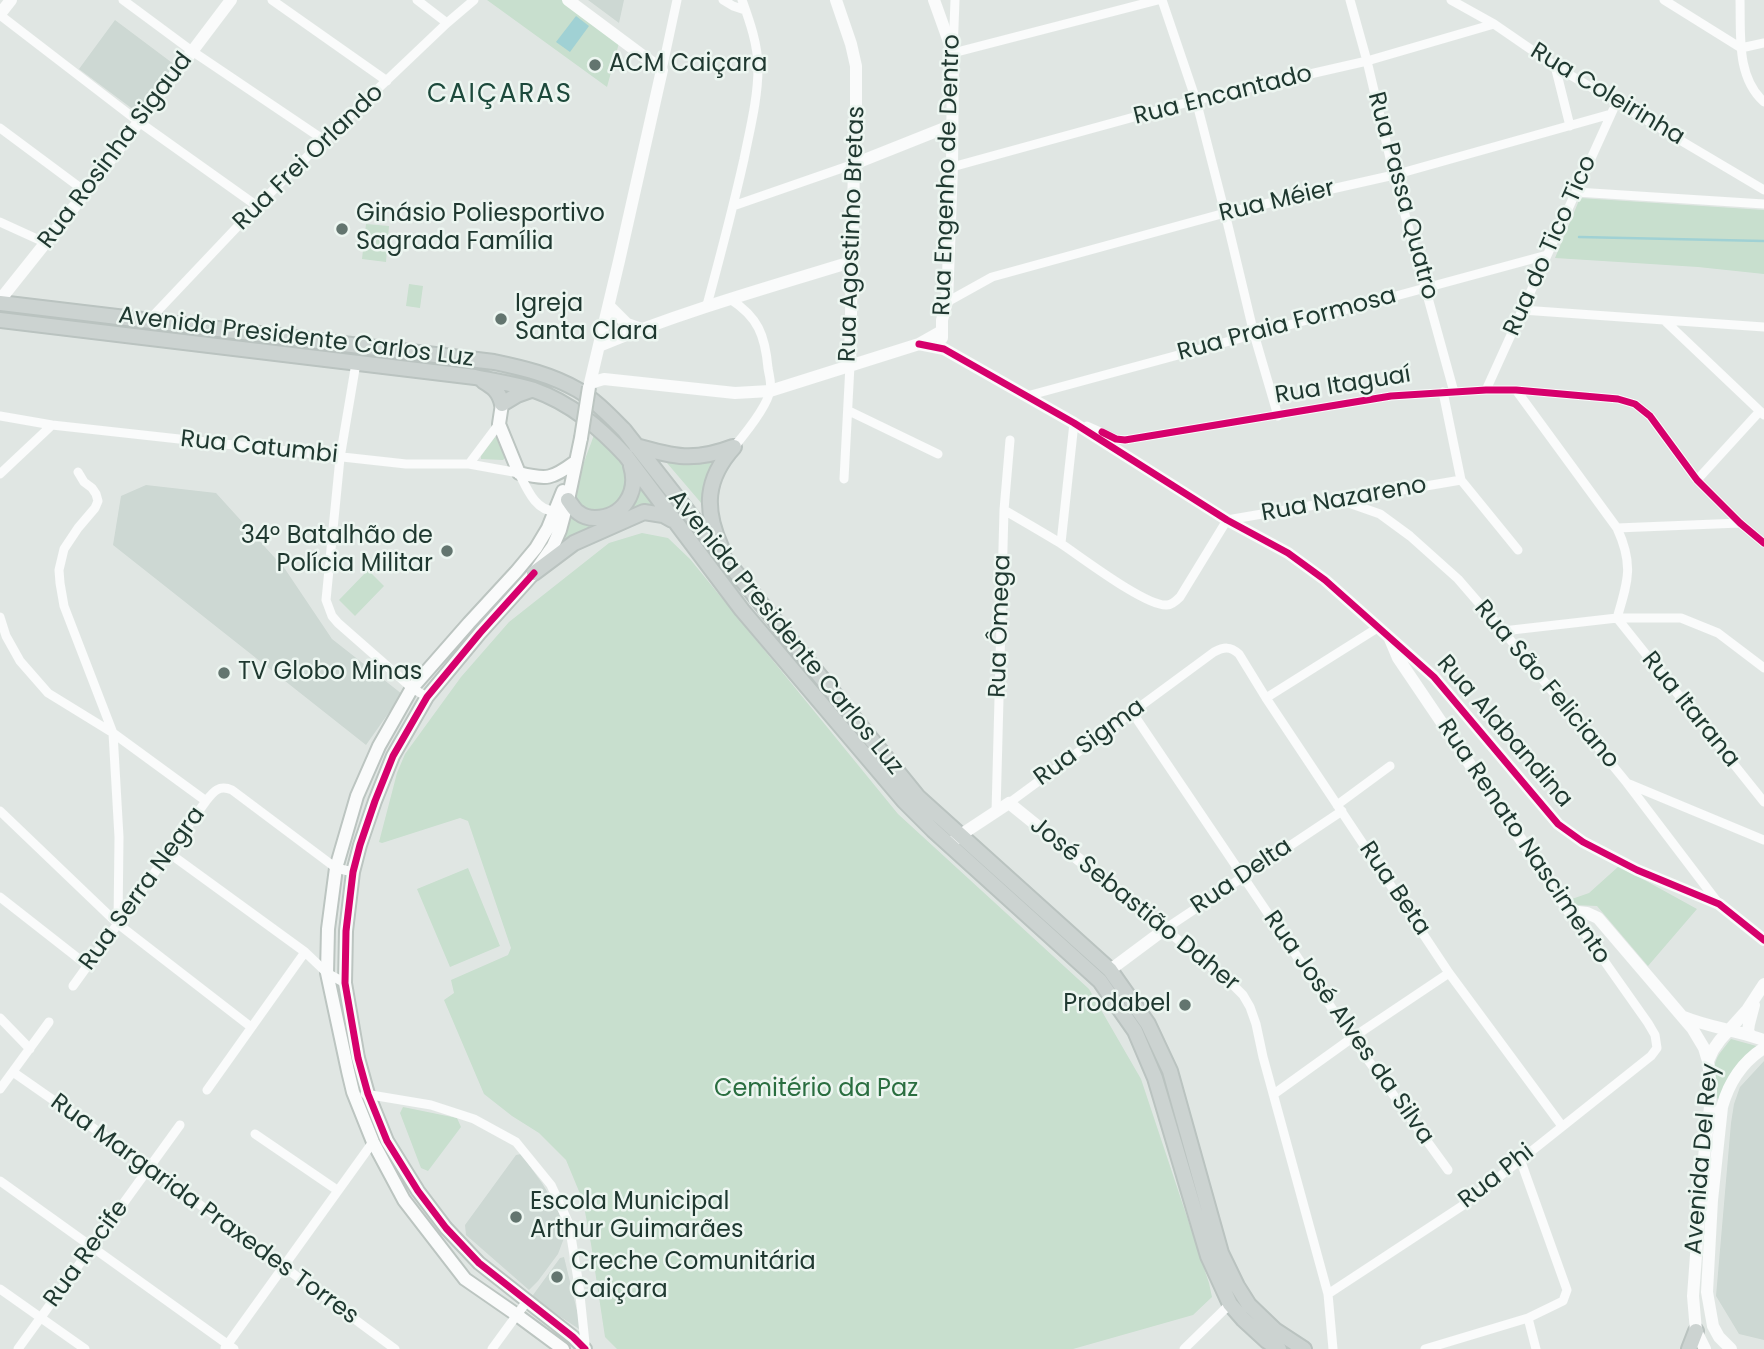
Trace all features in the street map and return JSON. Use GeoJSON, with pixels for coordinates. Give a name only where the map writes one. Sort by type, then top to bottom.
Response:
{"type":"FeatureCollection","features":[{"type":"Feature","properties":{"kind":"main road","name":"Avenida Presidente Carlos Luz"},"geometry":{"type":"LineString","coordinates":[[0,301],[494,362],[527,369],[580,391],[624,430],[631,451],[674,521],[742,610],[895,791],[933,830],[954,840],[1110,970],[1148,1024],[1170,1071],[1221,1253],[1237,1286],[1249,1305],[1266,1322],[1304,1349]]}},
{"type":"Feature","properties":{"kind":"main road","name":"Avenida Presidente Carlos Luz"},"geometry":{"type":"LineString","coordinates":[[0,320],[475,377],[533,390],[569,406],[631,451],[729,564],[954,840],[1100,981],[1135,1031],[1155,1078],[1208,1256],[1230,1304],[1243,1319],[1279,1349]]}},
{"type":"Feature","properties":{"kind":"main road"},"geometry":{"type":"LineString","coordinates":[[475,377],[494,388],[502,404],[533,390]]}},
{"type":"Feature","properties":{"kind":"main road"},"geometry":{"type":"LineString","coordinates":[[568,500],[576,512],[590,518],[609,516],[622,508],[631,494],[631,451],[697,457],[734,446]]}},
{"type":"Feature","properties":{"kind":"main road"},"geometry":{"type":"LineString","coordinates":[[729,564],[715,534],[709,508],[710,491],[715,476],[734,446]]}},
{"type":"Feature","properties":{"kind":"main road"},"geometry":{"type":"LineString","coordinates":[[534,573],[574,543],[644,512],[663,515],[674,521]]}},
{"type":"Feature","properties":{"kind":"main road"},"geometry":{"type":"LineString","coordinates":[[1689,1349],[1696,1331]]}},
{"type":"Feature","properties":{"kind":"street"},"geometry":{"type":"LineString","coordinates":[[11,0],[0,15],[139,122],[257,206]]}},
{"type":"Feature","properties":{"kind":"street"},"geometry":{"type":"LineString","coordinates":[[122,0],[324,140]]}},
{"type":"Feature","properties":{"kind":"street","name":"Rua Rosinha Sigaud"},"geometry":{"type":"LineString","coordinates":[[0,301],[231,0]]}},
{"type":"Feature","properties":{"kind":"street"},"geometry":{"type":"LineString","coordinates":[[272,0],[387,81]]}},
{"type":"Feature","properties":{"kind":"street"},"geometry":{"type":"LineString","coordinates":[[417,0],[447,23]]}},
{"type":"Feature","properties":{"kind":"street","name":"Rua Frei Orlando"},"geometry":{"type":"LineString","coordinates":[[149,320],[324,140],[474,0]]}},
{"type":"Feature","properties":{"kind":"street"},"geometry":{"type":"LineString","coordinates":[[568,0],[662,70]]}},
{"type":"Feature","properties":{"kind":"street"},"geometry":{"type":"LineString","coordinates":[[585,1348],[479,1263],[446,1228],[418,1191],[387,1141],[368,1094],[358,1058],[345,983],[346,931],[353,872],[360,845],[393,756],[427,697],[534,573],[553,546],[560,530],[677,0]]}},
{"type":"Feature","properties":{"kind":"street"},"geometry":{"type":"LineString","coordinates":[[707,305],[752,121],[758,68],[755,41],[744,5],[733,6],[723,0]]}},
{"type":"Feature","properties":{"kind":"street","name":"Rua Agostinho Bretas"},"geometry":{"type":"LineString","coordinates":[[836,0],[856,65],[849,411],[844,475]]}},
{"type":"Feature","properties":{"kind":"street"},"geometry":{"type":"LineString","coordinates":[[934,0],[953,53],[1160,0],[1196,100],[1254,334],[1278,416]]}},
{"type":"Feature","properties":{"kind":"street","name":"Rua Engenho de Dentro"},"geometry":{"type":"LineString","coordinates":[[944,349],[942,320],[947,302],[956,0]]}},
{"type":"Feature","properties":{"kind":"street","name":"Rua Passa Quatro"},"geometry":{"type":"LineString","coordinates":[[1350,0],[1394,176],[1454,392]]}},
{"type":"Feature","properties":{"kind":"street","name":"Rua Coleirinha"},"geometry":{"type":"LineString","coordinates":[[1451,0],[1494,24],[1555,66],[1764,190]]}},
{"type":"Feature","properties":{"kind":"street"},"geometry":{"type":"LineString","coordinates":[[1664,0],[1741,48],[1764,43]]}},
{"type":"Feature","properties":{"kind":"street"},"geometry":{"type":"LineString","coordinates":[[1740,0],[1744,70],[1749,83],[1764,102]]}},
{"type":"Feature","properties":{"kind":"street","name":"Rua Encantado"},"geometry":{"type":"LineString","coordinates":[[952,167],[1196,100],[1367,61],[1494,24]]}},
{"type":"Feature","properties":{"kind":"street"},"geometry":{"type":"LineString","coordinates":[[1555,66],[1570,126]]}},
{"type":"Feature","properties":{"kind":"street","name":"Rua do Tico Tico"},"geometry":{"type":"LineString","coordinates":[[1486,390],[1617,103]]}},
{"type":"Feature","properties":{"kind":"street","name":"Rua Méier"},"geometry":{"type":"LineString","coordinates":[[947,302],[992,276],[1225,213],[1394,176],[1611,114]]}},
{"type":"Feature","properties":{"kind":"street"},"geometry":{"type":"LineString","coordinates":[[733,206],[854,164],[952,125]]}},
{"type":"Feature","properties":{"kind":"street"},"geometry":{"type":"LineString","coordinates":[[0,128],[86,192]]}},
{"type":"Feature","properties":{"kind":"street"},"geometry":{"type":"LineString","coordinates":[[1576,191],[1764,204]]}},
{"type":"Feature","properties":{"kind":"street"},"geometry":{"type":"LineString","coordinates":[[0,222],[46,243]]}},
{"type":"Feature","properties":{"kind":"street","name":"Rua Praia Formosa"},"geometry":{"type":"LineString","coordinates":[[1027,396],[1547,255]]}},
{"type":"Feature","properties":{"kind":"street"},"geometry":{"type":"LineString","coordinates":[[599,346],[707,305],[851,262]]}},
{"type":"Feature","properties":{"kind":"street"},"geometry":{"type":"LineString","coordinates":[[730,299],[752,317],[763,337],[767,349],[771,391],[748,430],[734,446]]}},
{"type":"Feature","properties":{"kind":"street"},"geometry":{"type":"LineString","coordinates":[[609,306],[627,324],[641,329]]}},
{"type":"Feature","properties":{"kind":"street"},"geometry":{"type":"LineString","coordinates":[[1522,310],[1764,327]]}},
{"type":"Feature","properties":{"kind":"street"},"geometry":{"type":"LineString","coordinates":[[1664,320],[1762,413],[1697,480]]}},
{"type":"Feature","properties":{"kind":"street"},"geometry":{"type":"LineString","coordinates":[[590,385],[604,379],[735,393],[771,391],[919,344],[942,331]]}},
{"type":"Feature","properties":{"kind":"street","name":"Rua Alabandina"},"geometry":{"type":"LineString","coordinates":[[919,344],[944,349],[1077,424],[1227,520],[1288,553],[1325,580],[1434,677],[1558,824],[1583,842],[1637,870],[1719,904],[1764,940]]}},
{"type":"Feature","properties":{"kind":"street"},"geometry":{"type":"LineString","coordinates":[[356,363],[340,457],[326,593],[328,608],[338,623],[412,688],[427,697]]}},
{"type":"Feature","properties":{"kind":"street"},"geometry":{"type":"LineString","coordinates":[[594,367],[604,379]]}},
{"type":"Feature","properties":{"kind":"street"},"geometry":{"type":"LineString","coordinates":[[1516,390],[1617,528],[1625,545],[1629,562],[1628,575],[1617,618]]}},
{"type":"Feature","properties":{"kind":"street","name":"Rua Itaguaí"},"geometry":{"type":"LineString","coordinates":[[1077,424],[1125,440],[1391,396],[1516,390],[1618,399],[1635,404],[1650,416],[1697,480],[1764,543]]}},
{"type":"Feature","properties":{"kind":"street"},"geometry":{"type":"LineString","coordinates":[[1443,392],[1461,480],[1518,550]]}},
{"type":"Feature","properties":{"kind":"street"},"geometry":{"type":"LineString","coordinates":[[468,464],[499,424],[502,404]]}},
{"type":"Feature","properties":{"kind":"street"},"geometry":{"type":"LineString","coordinates":[[849,411],[938,454]]}},
{"type":"Feature","properties":{"kind":"street","name":"Rua Catumbi"},"geometry":{"type":"LineString","coordinates":[[0,415],[52,425],[340,457],[407,464],[468,464],[536,477],[552,477],[575,462]]}},
{"type":"Feature","properties":{"kind":"street"},"geometry":{"type":"LineString","coordinates":[[499,424],[528,490],[541,508],[556,511]]}},
{"type":"Feature","properties":{"kind":"street"},"geometry":{"type":"LineString","coordinates":[[1061,543],[1077,424]]}},
{"type":"Feature","properties":{"kind":"street"},"geometry":{"type":"LineString","coordinates":[[0,474],[52,425]]}},
{"type":"Feature","properties":{"kind":"street","name":"Rua Ômega"},"geometry":{"type":"LineString","coordinates":[[996,812],[1004,510],[1010,440]]}},
{"type":"Feature","properties":{"kind":"street"},"geometry":{"type":"LineString","coordinates":[[563,1349],[465,1279],[404,1200],[373,1142],[354,1092],[327,973],[328,929],[336,868],[357,796],[379,746],[412,688],[536,548],[556,511],[575,462]]}},
{"type":"Feature","properties":{"kind":"street"},"geometry":{"type":"LineString","coordinates":[[78,472],[96,494],[98,501],[96,508],[78,528],[64,550],[59,570],[60,583],[64,606],[113,733],[120,837],[118,924]]}},
{"type":"Feature","properties":{"kind":"street","name":"Rua Nazareno"},"geometry":{"type":"LineString","coordinates":[[1227,520],[1461,480]]}},
{"type":"Feature","properties":{"kind":"street","name":"Rua São Feliciano"},"geometry":{"type":"LineString","coordinates":[[1343,501],[1380,514],[1410,536],[1458,579],[1627,783],[1719,904]]}},
{"type":"Feature","properties":{"kind":"street"},"geometry":{"type":"LineString","coordinates":[[1004,510],[1061,543],[1135,593],[1167,605],[1174,603],[1188,584],[1227,520]]}},
{"type":"Feature","properties":{"kind":"street"},"geometry":{"type":"LineString","coordinates":[[1617,528],[1740,523]]}},
{"type":"Feature","properties":{"kind":"street"},"geometry":{"type":"LineString","coordinates":[[0,617],[6,636],[20,661],[48,693],[113,733],[206,801]]}},
{"type":"Feature","properties":{"kind":"street"},"geometry":{"type":"LineString","coordinates":[[1503,631],[1617,618],[1681,618],[1718,633],[1764,668]]}},
{"type":"Feature","properties":{"kind":"street","name":"Rua Itarana"},"geometry":{"type":"LineString","coordinates":[[1617,618],[1764,802]]}},
{"type":"Feature","properties":{"kind":"street"},"geometry":{"type":"LineString","coordinates":[[1266,698],[1384,632]]}},
{"type":"Feature","properties":{"kind":"street","name":"Rua Renato Nascimento"},"geometry":{"type":"LineString","coordinates":[[1384,632],[1398,657],[1648,1023],[1657,1041],[1657,1048]]}},
{"type":"Feature","properties":{"kind":"street","name":"Rua Sigma"},"geometry":{"type":"LineString","coordinates":[[954,840],[1009,803],[1214,652],[1224,647],[1232,648]]}},
{"type":"Feature","properties":{"kind":"street","name":"Rua Beta"},"geometry":{"type":"LineString","coordinates":[[1232,648],[1239,654],[1449,973],[1562,1126]]}},
{"type":"Feature","properties":{"kind":"street","name":"Rua José Alves da Silva"},"geometry":{"type":"LineString","coordinates":[[1132,712],[1352,1038],[1448,1170]]}},
{"type":"Feature","properties":{"kind":"street","name":"Rua Delta"},"geometry":{"type":"LineString","coordinates":[[1110,970],[1340,808],[1390,766]]}},
{"type":"Feature","properties":{"kind":"street"},"geometry":{"type":"LineString","coordinates":[[1627,783],[1764,840]]}},
{"type":"Feature","properties":{"kind":"street","name":"Rua Serra Negra"},"geometry":{"type":"LineString","coordinates":[[73,986],[206,801],[219,788],[232,790],[336,868],[353,872]]}},
{"type":"Feature","properties":{"kind":"street","name":"José Sebastião Daher"},"geometry":{"type":"LineString","coordinates":[[1009,803],[1243,995],[1256,1024],[1328,1294],[1333,1349]]}},
{"type":"Feature","properties":{"kind":"street"},"geometry":{"type":"LineString","coordinates":[[0,811],[118,924],[251,1027]]}},
{"type":"Feature","properties":{"kind":"street"},"geometry":{"type":"LineString","coordinates":[[169,853],[305,952],[327,973],[345,983]]}},
{"type":"Feature","properties":{"kind":"street"},"geometry":{"type":"LineString","coordinates":[[0,897],[88,966]]}},
{"type":"Feature","properties":{"kind":"street"},"geometry":{"type":"LineString","coordinates":[[1570,911],[1587,913],[1598,918],[1698,1036],[1708,1061]]}},
{"type":"Feature","properties":{"kind":"street"},"geometry":{"type":"LineString","coordinates":[[207,1090],[305,952]]}},
{"type":"Feature","properties":{"kind":"street"},"geometry":{"type":"LineString","coordinates":[[1274,1094],[1449,973]]}},
{"type":"Feature","properties":{"kind":"street","name":"Avenida Del Rey"},"geometry":{"type":"LineString","coordinates":[[1705,1349],[1694,1320],[1694,1271],[1710,1107],[1708,1061],[1713,1049],[1756,998],[1764,984]]}},
{"type":"Feature","properties":{"kind":"street"},"geometry":{"type":"LineString","coordinates":[[1751,1036],[1748,1031],[1756,998]]}},
{"type":"Feature","properties":{"kind":"street"},"geometry":{"type":"LineString","coordinates":[[1681,1016],[1764,1040]]}},
{"type":"Feature","properties":{"kind":"street"},"geometry":{"type":"LineString","coordinates":[[0,1018],[30,1049]]}},
{"type":"Feature","properties":{"kind":"street"},"geometry":{"type":"LineString","coordinates":[[0,1090],[49,1022]]}},
{"type":"Feature","properties":{"kind":"street","name":"Rua Phi"},"geometry":{"type":"LineString","coordinates":[[1328,1294],[1465,1204],[1651,1056],[1657,1048]]}},
{"type":"Feature","properties":{"kind":"street","name":"Avenida Del Rey"},"geometry":{"type":"LineString","coordinates":[[1731,1349],[1713,1326],[1707,1292],[1712,1200],[1722,1107],[1741,1067],[1764,1048]]}},
{"type":"Feature","properties":{"kind":"street","name":"Rua Margarida Praxedes Torres"},"geometry":{"type":"LineString","coordinates":[[13,1072],[149,1167],[395,1349]]}},
{"type":"Feature","properties":{"kind":"street"},"geometry":{"type":"LineString","coordinates":[[354,1092],[431,1105],[474,1119],[516,1142],[551,1185],[569,1224],[585,1348]]}},
{"type":"Feature","properties":{"kind":"street","name":"Rua Recife"},"geometry":{"type":"LineString","coordinates":[[18,1349],[180,1125]]}},
{"type":"Feature","properties":{"kind":"street"},"geometry":{"type":"LineString","coordinates":[[255,1134],[337,1190]]}},
{"type":"Feature","properties":{"kind":"street"},"geometry":{"type":"LineString","coordinates":[[0,1181],[229,1348],[283,1265],[373,1142]]}},
{"type":"Feature","properties":{"kind":"street"},"geometry":{"type":"LineString","coordinates":[[1425,1349],[1528,1318],[1563,1301],[1567,1290],[1520,1159]]}},
{"type":"Feature","properties":{"kind":"street"},"geometry":{"type":"LineString","coordinates":[[404,1200],[418,1191]]}},
{"type":"Feature","properties":{"kind":"street"},"geometry":{"type":"LineString","coordinates":[[0,1289],[85,1349]]}},
{"type":"Feature","properties":{"kind":"street"},"geometry":{"type":"LineString","coordinates":[[492,1349],[527,1301]]}},
{"type":"Feature","properties":{"kind":"street"},"geometry":{"type":"LineString","coordinates":[[1184,1349],[1230,1304]]}},
{"type":"Feature","properties":{"kind":"street"},"geometry":{"type":"LineString","coordinates":[[1528,1318],[1536,1349]]}},
{"type":"Feature","properties":{"kind":"shaded area"},"geometry":{"type":"Polygon","coordinates":[[[588,0],[624,0],[619,23],[588,0]]]}},
{"type":"Feature","properties":{"kind":"shaded area"},"geometry":{"type":"Polygon","coordinates":[[[115,20],[175,65],[138,113],[79,69],[115,20]]]}},
{"type":"Feature","properties":{"kind":"shaded area"},"geometry":{"type":"Polygon","coordinates":[[[146,485],[216,493],[285,569],[332,639],[402,694],[366,745],[113,545],[121,496],[146,485]]]}},
{"type":"Feature","properties":{"kind":"shaded area"},"geometry":{"type":"Polygon","coordinates":[[[1764,1061],[1764,1340],[1739,1334],[1716,1296],[1734,1104],[1740,1087],[1764,1061]]]}},
{"type":"Feature","properties":{"kind":"shaded area","name":"Escola Municipal Arthur Guimarães"},"geometry":{"type":"Polygon","coordinates":[[[521,1154],[557,1208],[565,1230],[558,1254],[529,1290],[466,1235],[465,1225],[516,1155],[521,1154]]]}},
{"type":"Feature","properties":{"kind":"shaded area","name":"Creche Comunitária Caiçara"},"geometry":{"type":"Polygon","coordinates":[[[564,1257],[580,1323],[579,1329],[535,1300],[533,1295],[560,1258],[564,1257]]]}},
{"type":"Feature","properties":{"kind":"green space","name":"ACM Caiçara"},"geometry":{"type":"Polygon","coordinates":[[[487,0],[562,0],[619,43],[607,87],[487,0]]]}},
{"type":"Feature","properties":{"kind":"green space"},"geometry":{"type":"Polygon","coordinates":[[[1580,198],[1764,210],[1764,274],[1555,258],[1580,198]]]}},
{"type":"Feature","properties":{"kind":"green space"},"geometry":{"type":"Polygon","coordinates":[[[366,224],[389,226],[386,262],[362,259],[366,224]]]}},
{"type":"Feature","properties":{"kind":"green space"},"geometry":{"type":"Polygon","coordinates":[[[409,284],[423,286],[420,308],[406,306],[409,284]]]}},
{"type":"Feature","properties":{"kind":"green space"},"geometry":{"type":"Polygon","coordinates":[[[594,435],[599,436],[619,457],[629,476],[628,486],[620,504],[594,514],[578,505],[577,488],[594,435]]]}},
{"type":"Feature","properties":{"kind":"green space"},"geometry":{"type":"Polygon","coordinates":[[[495,437],[505,458],[481,459],[481,456],[495,437]]]}},
{"type":"Feature","properties":{"kind":"green space"},"geometry":{"type":"Polygon","coordinates":[[[707,458],[711,462],[710,484],[702,504],[667,463],[671,459],[707,458]]]}},
{"type":"Feature","properties":{"kind":"green space"},"geometry":{"type":"Polygon","coordinates":[[[639,483],[656,504],[643,506],[562,545],[571,512],[602,523],[639,483]]]}},
{"type":"Feature","properties":{"kind":"green space","name":"Cemitério da Paz"},"geometry":{"type":"Polygon","coordinates":[[[642,533],[668,538],[690,559],[898,814],[1089,989],[1141,1079],[1209,1283],[1212,1297],[1193,1315],[1073,1349],[617,1349],[605,1337],[583,1201],[566,1160],[539,1133],[484,1094],[444,1000],[454,993],[451,980],[508,955],[511,948],[468,821],[460,818],[379,842],[397,773],[405,754],[461,677],[509,622],[609,543],[642,533]]]}},
{"type":"Feature","properties":{"kind":"green space"},"geometry":{"type":"Polygon","coordinates":[[[368,570],[384,586],[355,616],[339,600],[368,570]]]}},
{"type":"Feature","properties":{"kind":"green space"},"geometry":{"type":"Polygon","coordinates":[[[1619,866],[1697,909],[1648,966],[1597,906],[1574,905],[1569,900],[1589,893],[1619,866]]]}},
{"type":"Feature","properties":{"kind":"green space"},"geometry":{"type":"Polygon","coordinates":[[[468,868],[500,946],[450,967],[417,889],[468,868]]]}},
{"type":"Feature","properties":{"kind":"green space"},"geometry":{"type":"Polygon","coordinates":[[[1731,1039],[1760,1047],[1720,1102],[1716,1093],[1715,1065],[1731,1039]]]}},
{"type":"Feature","properties":{"kind":"green space"},"geometry":{"type":"Polygon","coordinates":[[[403,1107],[457,1118],[461,1127],[428,1171],[421,1168],[400,1113],[403,1107]]]}},
{"type":"Feature","properties":{"kind":"water"},"geometry":{"type":"Polygon","coordinates":[[[576,16],[589,26],[570,52],[556,42],[576,16]]]}},
{"type":"Feature","properties":{"kind":"waterway"},"geometry":{"type":"LineString","coordinates":[[1579,237],[1764,241]]}},
{"type":"Feature","properties":{"kind":"cycle path"},"geometry":{"type":"LineString","coordinates":[[919,344],[944,349],[1074,423],[1227,520],[1288,553],[1325,580],[1434,677],[1558,824],[1583,842],[1637,870],[1719,904],[1764,940]]}},
{"type":"Feature","properties":{"kind":"cycle path"},"geometry":{"type":"LineString","coordinates":[[1102,432],[1125,440],[1391,396],[1516,390],[1618,399],[1635,404],[1650,416],[1697,480],[1764,543]]}},
{"type":"Feature","properties":{"kind":"cycle path"},"geometry":{"type":"LineString","coordinates":[[534,573],[427,697],[393,756],[375,801],[353,872],[346,931],[345,983],[358,1058],[368,1094],[387,1141],[418,1191],[446,1228],[479,1263],[585,1349]]}},
{"type":"Feature","properties":{"kind":"place","name":"ACM Caiçara"},"geometry":{"type":"Point","coordinates":[595,65]}},
{"type":"Feature","properties":{"kind":"place","name":"Ginásio Poliesportivo Sagrada Família"},"geometry":{"type":"Point","coordinates":[342,229]}},
{"type":"Feature","properties":{"kind":"place","name":"Igreja Santa Clara"},"geometry":{"type":"Point","coordinates":[501,319]}},
{"type":"Feature","properties":{"kind":"place","name":"34º Batalhão de Polícia Militar"},"geometry":{"type":"Point","coordinates":[447,551]}},
{"type":"Feature","properties":{"kind":"place","name":"TV Globo Minas"},"geometry":{"type":"Point","coordinates":[224,673]}},
{"type":"Feature","properties":{"kind":"place","name":"Prodabel"},"geometry":{"type":"Point","coordinates":[1185,1005]}},
{"type":"Feature","properties":{"kind":"place","name":"Escola Municipal Arthur Guimarães"},"geometry":{"type":"Point","coordinates":[516,1217]}},
{"type":"Feature","properties":{"kind":"place","name":"Creche Comunitária Caiçara"},"geometry":{"type":"Point","coordinates":[557,1277]}},
{"type":"Feature","properties":{"kind":"district","name":"CAIÇARAS"},"geometry":{"type":"Point","coordinates":[500,95]}}]}
